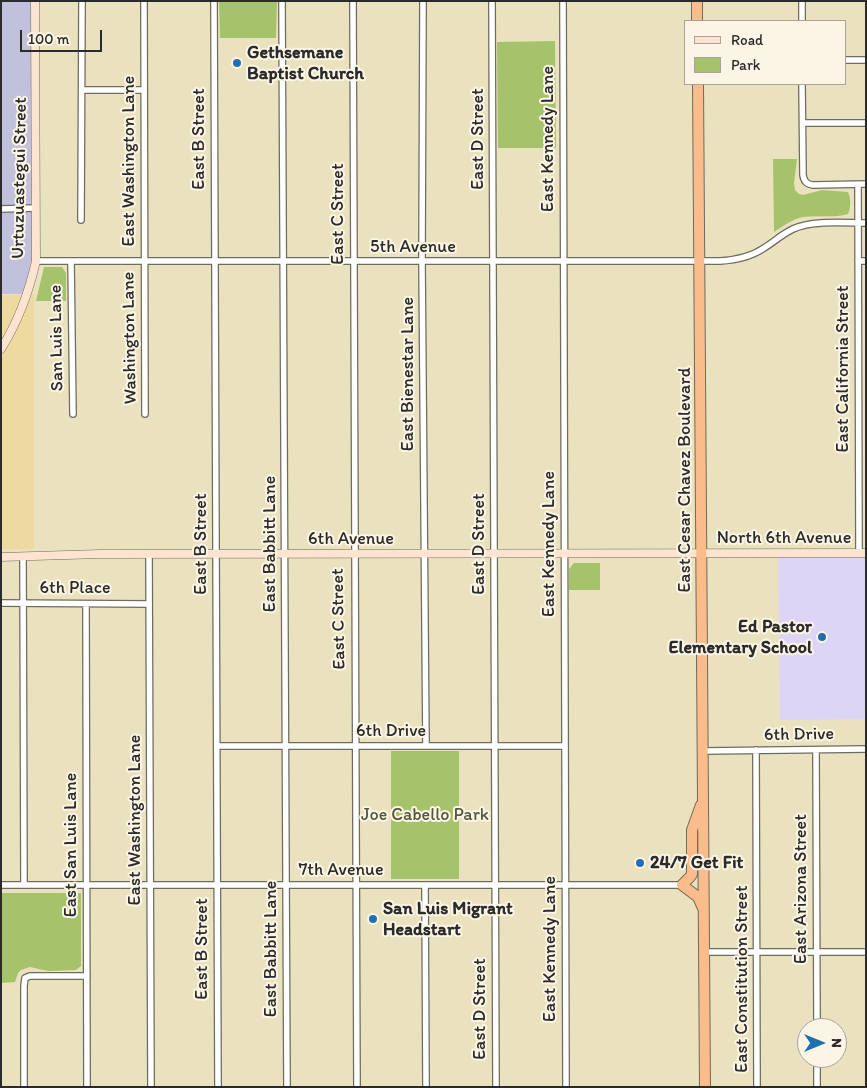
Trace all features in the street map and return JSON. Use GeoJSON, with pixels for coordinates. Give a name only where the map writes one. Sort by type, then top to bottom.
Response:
{"type":"FeatureCollection","features":[{"type":"Feature","properties":{"kind":"highway"},"geometry":{"type":"LineString","coordinates":[[697,1],[697,20]]}},
{"type":"Feature","properties":{"kind":"highway","name":"East Cesar Chavez Boulevard"},"geometry":{"type":"LineString","coordinates":[[698,85],[705,1087]]}},
{"type":"Feature","properties":{"kind":"highway"},"geometry":{"type":"LineString","coordinates":[[704,799],[692,830],[692,874],[682,885],[698,897],[704,910]]}},
{"type":"Feature","properties":{"kind":"street","name":"Urtuzuastegui Street"},"geometry":{"type":"LineString","coordinates":[[1,349],[23,306],[36,261],[35,1]]}},
{"type":"Feature","properties":{"kind":"street"},"geometry":{"type":"LineString","coordinates":[[81,220],[82,1]]}},
{"type":"Feature","properties":{"kind":"street","name":"East Washington Lane"},"geometry":{"type":"LineString","coordinates":[[144,1],[144,261]]}},
{"type":"Feature","properties":{"kind":"street","name":"East B Street"},"geometry":{"type":"LineString","coordinates":[[214,1],[218,1087]]}},
{"type":"Feature","properties":{"kind":"street","name":"East Babbitt Lane"},"geometry":{"type":"LineString","coordinates":[[282,1],[287,1087]]}},
{"type":"Feature","properties":{"kind":"street","name":"East C Street"},"geometry":{"type":"LineString","coordinates":[[353,1],[353,554],[356,746],[356,1087]]}},
{"type":"Feature","properties":{"kind":"street","name":"East Bienestar Lane"},"geometry":{"type":"LineString","coordinates":[[423,1],[422,261],[426,746]]}},
{"type":"Feature","properties":{"kind":"street","name":"East D Street"},"geometry":{"type":"LineString","coordinates":[[492,1],[496,1087]]}},
{"type":"Feature","properties":{"kind":"street","name":"East Kennedy Lane"},"geometry":{"type":"LineString","coordinates":[[563,1],[566,1087]]}},
{"type":"Feature","properties":{"kind":"street"},"geometry":{"type":"LineString","coordinates":[[802,1],[802,20]]}},
{"type":"Feature","properties":{"kind":"street"},"geometry":{"type":"LineString","coordinates":[[847,60],[866,60]]}},
{"type":"Feature","properties":{"kind":"street"},"geometry":{"type":"LineString","coordinates":[[802,85],[803,175],[806,182],[813,185],[866,184]]}},
{"type":"Feature","properties":{"kind":"street"},"geometry":{"type":"LineString","coordinates":[[82,90],[144,90]]}},
{"type":"Feature","properties":{"kind":"street"},"geometry":{"type":"LineString","coordinates":[[803,123],[866,122]]}},
{"type":"Feature","properties":{"kind":"street","name":"East California Street"},"geometry":{"type":"LineString","coordinates":[[858,184],[863,553]]}},
{"type":"Feature","properties":{"kind":"street"},"geometry":{"type":"LineString","coordinates":[[1,209],[36,208]]}},
{"type":"Feature","properties":{"kind":"street","name":"5th Avenue"},"geometry":{"type":"LineString","coordinates":[[36,261],[493,262],[732,260],[764,249],[781,235],[804,225],[866,222]]}},
{"type":"Feature","properties":{"kind":"street","name":"San Luis Lane"},"geometry":{"type":"LineString","coordinates":[[71,261],[73,414]]}},
{"type":"Feature","properties":{"kind":"street","name":"Washington Lane"},"geometry":{"type":"LineString","coordinates":[[144,261],[145,414]]}},
{"type":"Feature","properties":{"kind":"street"},"geometry":{"type":"LineString","coordinates":[[858,262],[866,262]]}},
{"type":"Feature","properties":{"kind":"street","name":"North 6th Avenue"},"geometry":{"type":"LineString","coordinates":[[702,554],[863,553]]}},
{"type":"Feature","properties":{"kind":"street","name":"6th Avenue"},"geometry":{"type":"LineString","coordinates":[[1,557],[69,554],[702,554]]}},
{"type":"Feature","properties":{"kind":"street","name":"East Washington Lane"},"geometry":{"type":"LineString","coordinates":[[149,554],[150,1087]]}},
{"type":"Feature","properties":{"kind":"street"},"geometry":{"type":"LineString","coordinates":[[23,557],[24,885]]}},
{"type":"Feature","properties":{"kind":"street","name":"6th Place"},"geometry":{"type":"LineString","coordinates":[[1,603],[149,604]]}},
{"type":"Feature","properties":{"kind":"street","name":"East San Luis Lane"},"geometry":{"type":"LineString","coordinates":[[86,604],[87,1087]]}},
{"type":"Feature","properties":{"kind":"street","name":"6th Drive"},"geometry":{"type":"LineString","coordinates":[[218,746],[564,746]]}},
{"type":"Feature","properties":{"kind":"street","name":"6th Drive"},"geometry":{"type":"LineString","coordinates":[[703,751],[866,749]]}},
{"type":"Feature","properties":{"kind":"street","name":"East Constitution Street"},"geometry":{"type":"LineString","coordinates":[[756,750],[757,1087]]}},
{"type":"Feature","properties":{"kind":"street","name":"East Arizona Street"},"geometry":{"type":"LineString","coordinates":[[816,750],[817,1018]]}},
{"type":"Feature","properties":{"kind":"street","name":"7th Avenue"},"geometry":{"type":"LineString","coordinates":[[1,885],[682,885]]}},
{"type":"Feature","properties":{"kind":"street"},"geometry":{"type":"LineString","coordinates":[[425,885],[426,1087]]}},
{"type":"Feature","properties":{"kind":"street"},"geometry":{"type":"LineString","coordinates":[[704,952],[866,952]]}},
{"type":"Feature","properties":{"kind":"street"},"geometry":{"type":"LineString","coordinates":[[24,1087],[25,978],[30,976],[87,976]]}},
{"type":"Feature","properties":{"kind":"street"},"geometry":{"type":"LineString","coordinates":[[817,1068],[817,1087]]}},
{"type":"Feature","properties":{"kind":"shaded area"},"geometry":{"type":"Polygon","coordinates":[[[1,1],[35,1],[36,245],[27,294],[1,294],[1,1]]]}},
{"type":"Feature","properties":{"kind":"shaded area","name":"Ed Pastor Elementary School"},"geometry":{"type":"Polygon","coordinates":[[[866,553],[866,719],[780,720],[778,554],[866,553]]]}},
{"type":"Feature","properties":{"kind":"green space"},"geometry":{"type":"Polygon","coordinates":[[[219,1],[277,1],[276,38],[220,38],[219,1]]]}},
{"type":"Feature","properties":{"kind":"green space"},"geometry":{"type":"Polygon","coordinates":[[[555,41],[556,148],[498,148],[497,42],[555,41]]]}},
{"type":"Feature","properties":{"kind":"green space"},"geometry":{"type":"Polygon","coordinates":[[[773,159],[797,159],[794,183],[795,190],[799,194],[803,195],[822,190],[848,192],[850,209],[848,214],[803,217],[792,221],[774,232],[773,159]]]}},
{"type":"Feature","properties":{"kind":"green space"},"geometry":{"type":"Polygon","coordinates":[[[44,267],[62,267],[66,273],[66,301],[36,301],[44,267]]]}},
{"type":"Feature","properties":{"kind":"green space"},"geometry":{"type":"Polygon","coordinates":[[[574,563],[600,563],[600,590],[569,590],[569,569],[574,563]]]}},
{"type":"Feature","properties":{"kind":"green space","name":"Joe Cabello Park"},"geometry":{"type":"Polygon","coordinates":[[[391,751],[459,751],[459,879],[391,879],[391,751]]]}},
{"type":"Feature","properties":{"kind":"green space"},"geometry":{"type":"Polygon","coordinates":[[[1,893],[81,893],[81,966],[76,970],[48,971],[30,967],[18,973],[15,982],[1,983],[1,893]]]}},
{"type":"Feature","properties":{"kind":"sand"},"geometry":{"type":"Polygon","coordinates":[[[34,294],[34,549],[1,549],[1,295],[34,294]]]}},
{"type":"Feature","properties":{"kind":"place","name":"Gethsemane Baptist Church"},"geometry":{"type":"Point","coordinates":[237,63]}},
{"type":"Feature","properties":{"kind":"place","name":"Ed Pastor Elementary School"},"geometry":{"type":"Point","coordinates":[822,637]}},
{"type":"Feature","properties":{"kind":"place","name":"24/7 Get Fit"},"geometry":{"type":"Point","coordinates":[640,863]}},
{"type":"Feature","properties":{"kind":"place","name":"San Luis Migrant Headstart"},"geometry":{"type":"Point","coordinates":[373,919]}}]}
